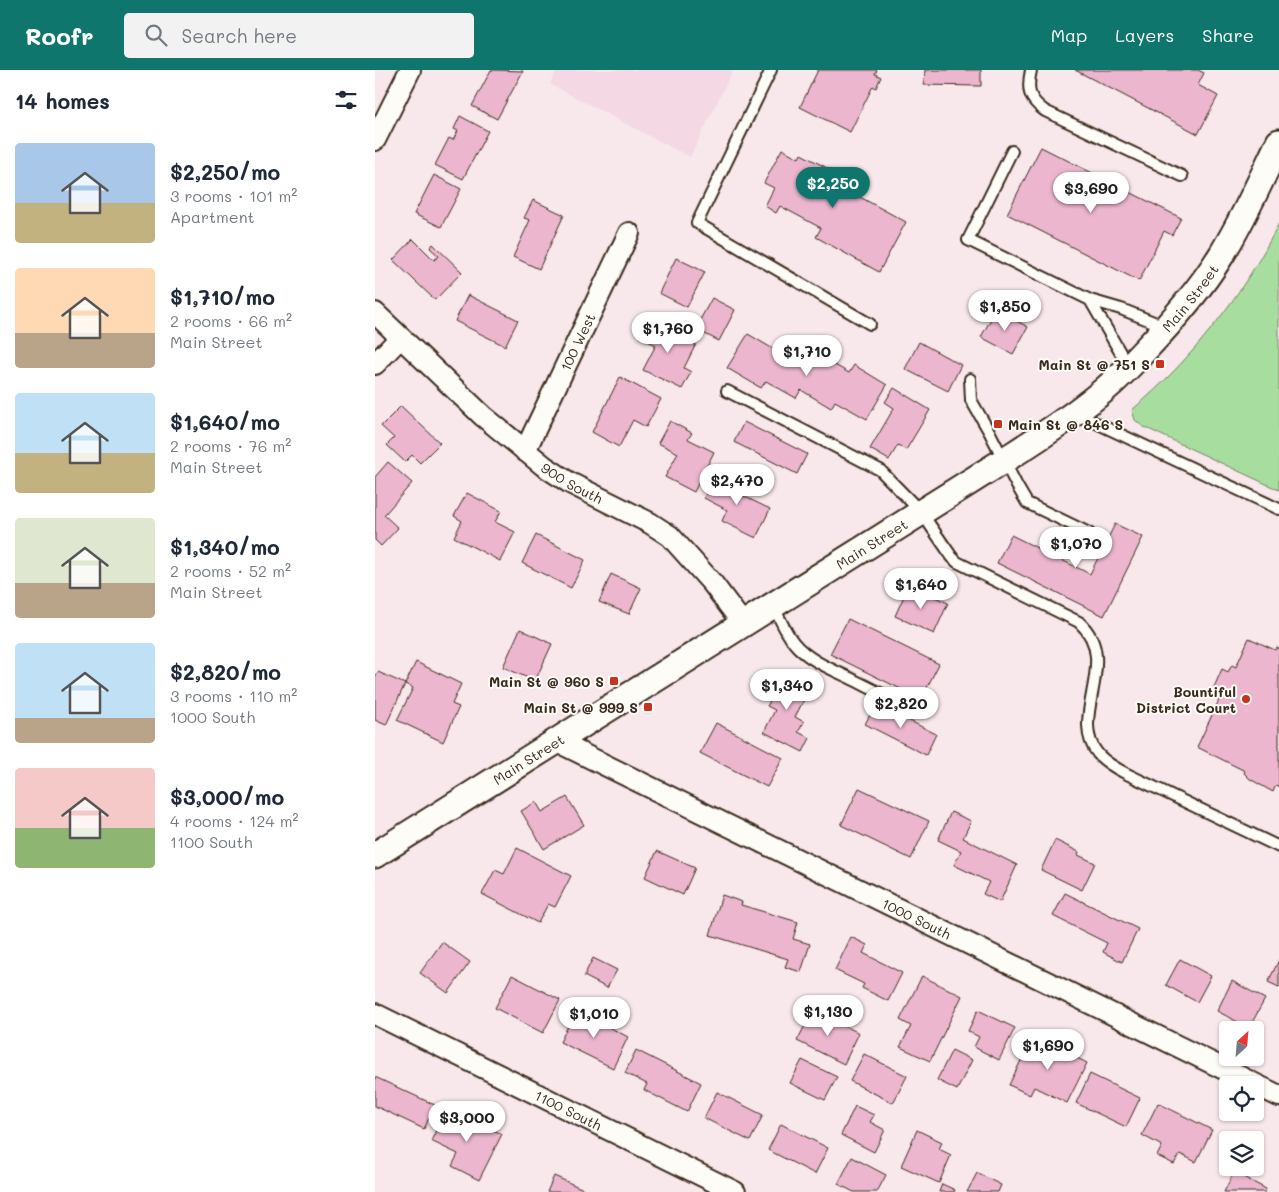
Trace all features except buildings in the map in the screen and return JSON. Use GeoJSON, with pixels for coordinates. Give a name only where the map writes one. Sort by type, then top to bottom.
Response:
{"type":"FeatureCollection","features":[{"type":"Feature","properties":{"kind":"street"},"geometry":{"type":"LineString","coordinates":[[375,140],[410,70]]}},
{"type":"Feature","properties":{"kind":"street","name":"Main Street"},"geometry":{"type":"LineString","coordinates":[[375,855],[1003,461],[1103,391],[1167,327],[1195,294],[1222,254],[1277,151]]}},
{"type":"Feature","properties":{"kind":"street","name":"100 West"},"geometry":{"type":"LineString","coordinates":[[525,450],[629,233]]}},
{"type":"Feature","properties":{"kind":"street","name":"900 South"},"geometry":{"type":"LineString","coordinates":[[375,313],[483,416],[544,466],[570,483],[650,523],[670,536],[713,584],[743,624]]}},
{"type":"Feature","properties":{"kind":"street"},"geometry":{"type":"LineString","coordinates":[[375,364],[400,338]]}},
{"type":"Feature","properties":{"kind":"street","name":"1000 South"},"geometry":{"type":"LineString","coordinates":[[555,741],[1279,1096]]}},
{"type":"Feature","properties":{"kind":"street","name":"1100 South"},"geometry":{"type":"LineString","coordinates":[[375,1014],[735,1192]]}},
{"type":"Feature","properties":{"kind":"lane"},"geometry":{"type":"LineString","coordinates":[[771,70],[697,223],[869,324]]}},
{"type":"Feature","properties":{"kind":"lane"},"geometry":{"type":"LineString","coordinates":[[1031,70],[1030,95],[1036,104],[1045,111],[1182,176]]}},
{"type":"Feature","properties":{"kind":"lane"},"geometry":{"type":"LineString","coordinates":[[1012,151],[968,240],[1090,300],[1121,309],[1167,327]]}},
{"type":"Feature","properties":{"kind":"lane"},"geometry":{"type":"LineString","coordinates":[[1090,300],[1129,367]]}},
{"type":"Feature","properties":{"kind":"lane"},"geometry":{"type":"LineString","coordinates":[[970,379],[971,400],[1027,503],[1089,533]]}},
{"type":"Feature","properties":{"kind":"lane"},"geometry":{"type":"LineString","coordinates":[[727,391],[880,470],[921,512],[957,562],[1070,617],[1085,627],[1096,649],[1097,660],[1088,731],[1092,745],[1099,754],[1110,764],[1127,774],[1279,847]]}},
{"type":"Feature","properties":{"kind":"lane"},"geometry":{"type":"LineString","coordinates":[[1074,413],[1279,509]]}},
{"type":"Feature","properties":{"kind":"lane"},"geometry":{"type":"LineString","coordinates":[[773,605],[793,642],[814,660],[909,707]]}},
{"type":"Feature","properties":{"kind":"shaded area"},"geometry":{"type":"Polygon","coordinates":[[[557,70],[733,70],[690,157],[550,84],[557,70]]]}},
{"type":"Feature","properties":{"kind":"green space"},"geometry":{"type":"Polygon","coordinates":[[[1279,223],[1279,490],[1142,426],[1135,420],[1132,410],[1175,370],[1215,324],[1266,249],[1279,223]]]}},
{"type":"Feature","properties":{"kind":"place","name":"Main St @ 751 S"},"geometry":{"type":"Point","coordinates":[1160,364]}},
{"type":"Feature","properties":{"kind":"place","name":"Main St @ 846 S"},"geometry":{"type":"Point","coordinates":[998,424]}},
{"type":"Feature","properties":{"kind":"place","name":"Main St @ 960 S"},"geometry":{"type":"Point","coordinates":[614,681]}},
{"type":"Feature","properties":{"kind":"place","name":"Bountiful District Court"},"geometry":{"type":"Point","coordinates":[1246,699]}},
{"type":"Feature","properties":{"kind":"place","name":"Main St @ 999 S"},"geometry":{"type":"Point","coordinates":[648,707]}}]}
